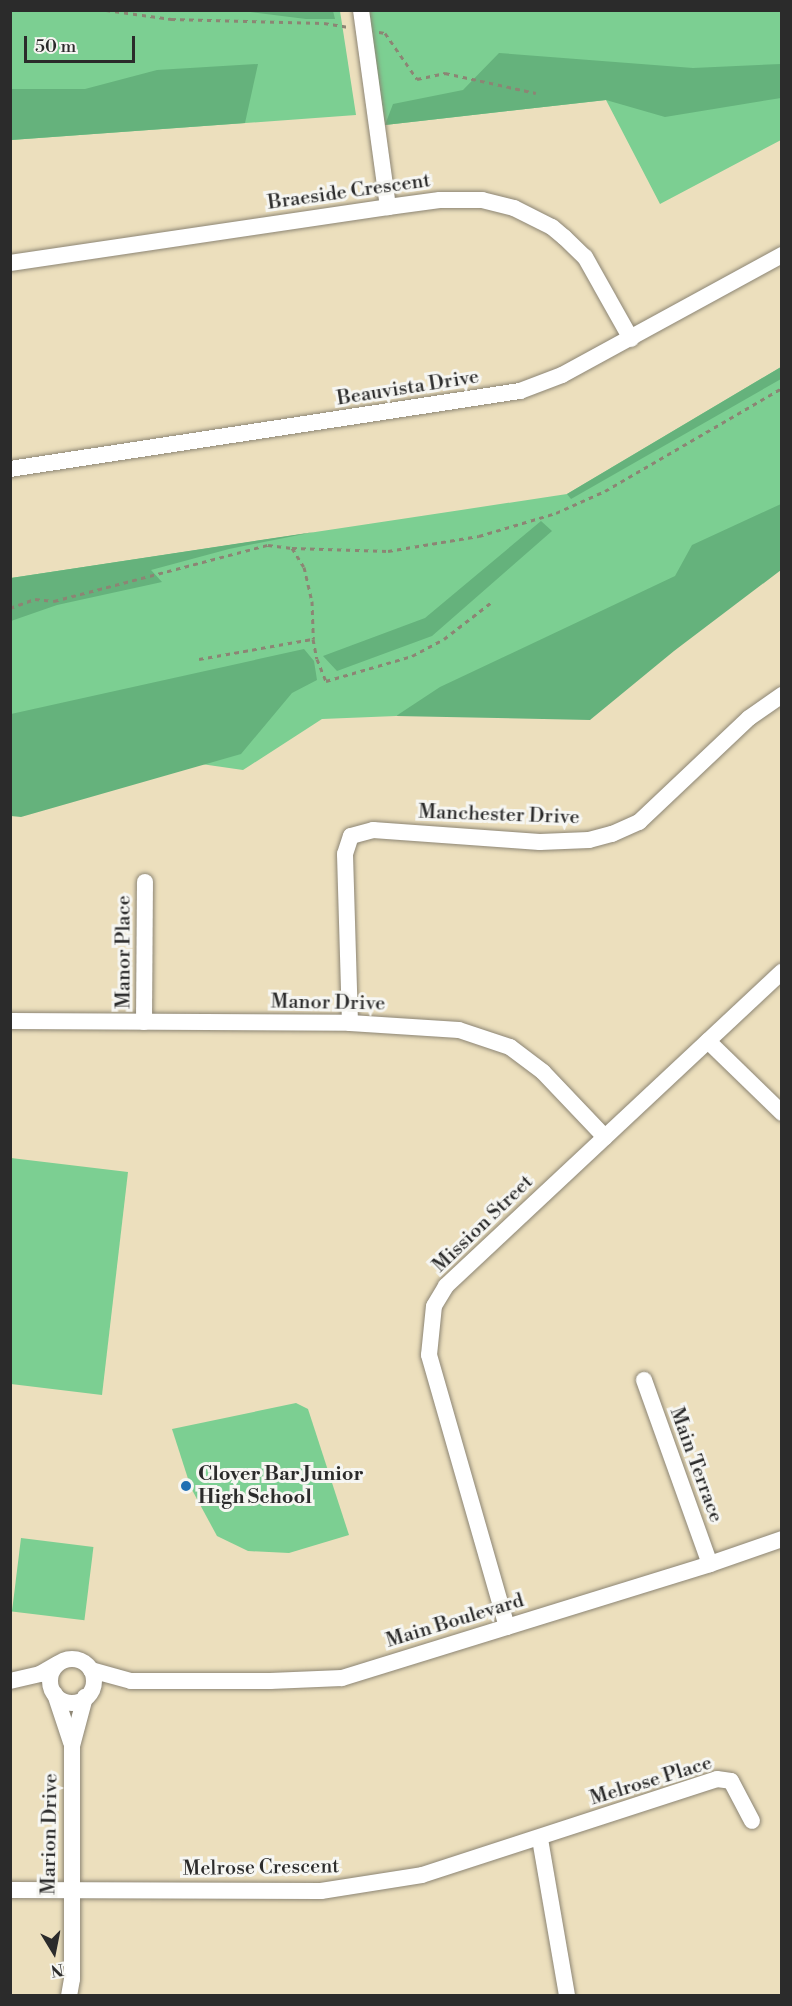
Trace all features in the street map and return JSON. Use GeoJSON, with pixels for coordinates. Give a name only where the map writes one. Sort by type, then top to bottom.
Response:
{"type":"FeatureCollection","features":[{"type":"Feature","properties":{"kind":"street"},"geometry":{"type":"LineString","coordinates":[[361,10],[388,207]]}},
{"type":"Feature","properties":{"kind":"street","name":"Braeside Crescent"},"geometry":{"type":"LineString","coordinates":[[10,263],[388,207],[441,200],[482,200],[514,208],[552,227],[585,257],[631,339]]}},
{"type":"Feature","properties":{"kind":"street","name":"Beauvista Drive"},"geometry":{"type":"LineString","coordinates":[[10,469],[520,391],[562,375],[782,255]]}},
{"type":"Feature","properties":{"kind":"street","name":"Manchester Drive"},"geometry":{"type":"LineString","coordinates":[[350,1023],[345,854],[351,836],[373,830],[540,842],[589,840],[612,834],[639,822],[749,718],[782,695]]}},
{"type":"Feature","properties":{"kind":"street","name":"Manor Place"},"geometry":{"type":"LineString","coordinates":[[144,1022],[145,882]]}},
{"type":"Feature","properties":{"kind":"street","name":"Mission Street"},"geometry":{"type":"LineString","coordinates":[[507,1627],[429,1355],[434,1306],[446,1286],[782,972]]}},
{"type":"Feature","properties":{"kind":"street","name":"Manor Drive"},"geometry":{"type":"LineString","coordinates":[[10,1021],[350,1023],[459,1030],[510,1047],[543,1072],[605,1137]]}},
{"type":"Feature","properties":{"kind":"street"},"geometry":{"type":"LineString","coordinates":[[708,1041],[782,1113]]}},
{"type":"Feature","properties":{"kind":"street","name":"Main Terrace"},"geometry":{"type":"LineString","coordinates":[[644,1380],[710,1564]]}},
{"type":"Feature","properties":{"kind":"street","name":"Main Boulevard"},"geometry":{"type":"LineString","coordinates":[[12,1681],[40,1674],[58,1664],[75,1659],[91,1670],[131,1681],[270,1681],[342,1678],[710,1564],[782,1539]]}},
{"type":"Feature","properties":{"kind":"street"},"geometry":{"type":"LineString","coordinates":[[55,1694],[50,1681],[58,1664]]}},
{"type":"Feature","properties":{"kind":"street"},"geometry":{"type":"LineString","coordinates":[[86,1697],[93,1684],[91,1670]]}},
{"type":"Feature","properties":{"kind":"street","name":"Main Boulevard"},"geometry":{"type":"LineString","coordinates":[[12,1681],[55,1694],[69,1702],[131,1681]]}},
{"type":"Feature","properties":{"kind":"street","name":"Marion Drive"},"geometry":{"type":"LineString","coordinates":[[55,1694],[72,1746]]}},
{"type":"Feature","properties":{"kind":"street","name":"Marion Drive"},"geometry":{"type":"LineString","coordinates":[[69,1995],[72,1979],[70,1890],[72,1746],[86,1697]]}},
{"type":"Feature","properties":{"kind":"street","name":"Melrose Place"},"geometry":{"type":"LineString","coordinates":[[540,1839],[717,1779],[731,1781],[752,1821]]}},
{"type":"Feature","properties":{"kind":"street"},"geometry":{"type":"LineString","coordinates":[[540,1839],[567,1995]]}},
{"type":"Feature","properties":{"kind":"street","name":"Melrose Crescent"},"geometry":{"type":"LineString","coordinates":[[10,1890],[321,1891],[422,1875],[540,1839]]}},
{"type":"Feature","properties":{"kind":"path"},"geometry":{"type":"LineString","coordinates":[[106,10],[171,19],[324,23],[385,33],[417,79],[445,73],[536,93]]}},
{"type":"Feature","properties":{"kind":"path"},"geometry":{"type":"LineString","coordinates":[[10,608],[35,599],[54,601],[268,545],[388,551],[479,536],[556,513],[605,491],[782,388]]}},
{"type":"Feature","properties":{"kind":"path"},"geometry":{"type":"LineString","coordinates":[[292,548],[304,567],[312,601],[313,639],[317,659],[326,681],[342,679],[412,656],[444,639],[493,601]]}},
{"type":"Feature","properties":{"kind":"path"},"geometry":{"type":"LineString","coordinates":[[199,659],[313,639]]}},
{"type":"Feature","properties":{"kind":"green space"},"geometry":{"type":"Polygon","coordinates":[[[11,11],[340,11],[356,115],[11,140],[11,11]]]}},
{"type":"Feature","properties":{"kind":"green space"},"geometry":{"type":"Polygon","coordinates":[[[243,11],[333,11],[335,19],[306,19],[243,11]]]}},
{"type":"Feature","properties":{"kind":"green space"},"geometry":{"type":"Polygon","coordinates":[[[368,11],[781,11],[781,140],[660,204],[606,100],[385,125],[368,11]]]}},
{"type":"Feature","properties":{"kind":"green space"},"geometry":{"type":"Polygon","coordinates":[[[499,53],[693,68],[781,64],[781,98],[665,117],[606,100],[385,125],[393,104],[463,90],[499,53]]]}},
{"type":"Feature","properties":{"kind":"green space"},"geometry":{"type":"Polygon","coordinates":[[[258,64],[245,123],[11,140],[11,89],[85,89],[157,70],[258,64]]]}},
{"type":"Feature","properties":{"kind":"green space"},"geometry":{"type":"Polygon","coordinates":[[[781,367],[781,538],[396,716],[322,719],[243,770],[104,750],[11,800],[11,578],[567,494],[781,367]]]}},
{"type":"Feature","properties":{"kind":"green space"},"geometry":{"type":"Polygon","coordinates":[[[781,367],[781,379],[571,499],[567,494],[781,367]]]}},
{"type":"Feature","properties":{"kind":"green space"},"geometry":{"type":"Polygon","coordinates":[[[781,504],[781,570],[674,651],[590,720],[396,716],[440,687],[675,576],[692,545],[781,504]]]}},
{"type":"Feature","properties":{"kind":"green space"},"geometry":{"type":"Polygon","coordinates":[[[541,521],[552,531],[432,636],[337,671],[323,656],[425,618],[541,521]]]}},
{"type":"Feature","properties":{"kind":"green space"},"geometry":{"type":"Polygon","coordinates":[[[314,532],[229,549],[151,570],[162,582],[57,605],[11,621],[11,578],[314,532]]]}},
{"type":"Feature","properties":{"kind":"green space"},"geometry":{"type":"Polygon","coordinates":[[[304,649],[314,661],[317,680],[292,693],[241,754],[21,817],[11,816],[11,714],[304,649]]]}},
{"type":"Feature","properties":{"kind":"green space"},"geometry":{"type":"Polygon","coordinates":[[[11,1158],[128,1172],[102,1395],[11,1384],[11,1158]]]}},
{"type":"Feature","properties":{"kind":"green space"},"geometry":{"type":"Polygon","coordinates":[[[296,1403],[308,1409],[349,1535],[289,1553],[248,1551],[217,1536],[191,1488],[172,1429],[296,1403]]]}},
{"type":"Feature","properties":{"kind":"green space"},"geometry":{"type":"Polygon","coordinates":[[[21,1538],[93,1547],[84,1620],[12,1611],[21,1538]]]}},
{"type":"Feature","properties":{"kind":"place","name":"Clover Bar Junior High School"},"geometry":{"type":"Point","coordinates":[186,1486]}}]}
